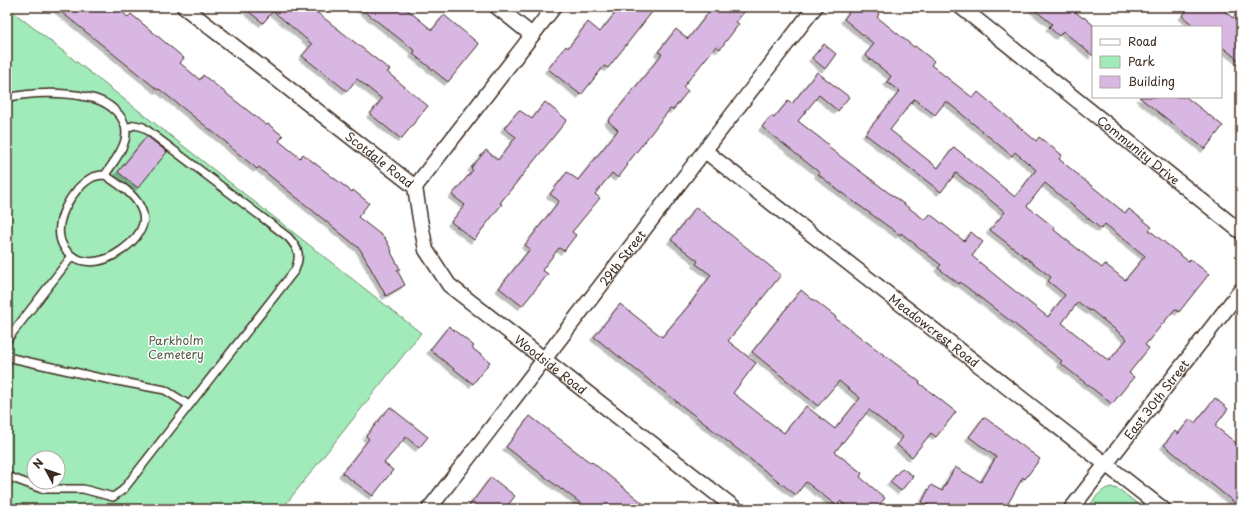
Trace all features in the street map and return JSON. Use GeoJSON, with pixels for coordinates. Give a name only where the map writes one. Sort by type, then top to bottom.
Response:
{"type":"FeatureCollection","features":[{"type":"Feature","properties":{"kind":"street","name":"Scotdale Road"},"geometry":{"type":"LineString","coordinates":[[184,7],[415,187],[554,7]]}},
{"type":"Feature","properties":{"kind":"street"},"geometry":{"type":"LineString","coordinates":[[497,7],[532,35]]}},
{"type":"Feature","properties":{"kind":"street","name":"29th Street"},"geometry":{"type":"LineString","coordinates":[[429,509],[816,7]]}},
{"type":"Feature","properties":{"kind":"street","name":"Community Drive"},"geometry":{"type":"LineString","coordinates":[[961,7],[1241,232]]}},
{"type":"Feature","properties":{"kind":"street","name":"Meadowcrest Road"},"geometry":{"type":"LineString","coordinates":[[705,151],[1163,509]]}},
{"type":"Feature","properties":{"kind":"street","name":"Woodside Road"},"geometry":{"type":"LineString","coordinates":[[415,187],[426,250],[449,285],[736,509]]}},
{"type":"Feature","properties":{"kind":"street","name":"East 30th Street"},"geometry":{"type":"LineString","coordinates":[[1071,509],[1241,290]]}},
{"type":"Feature","properties":{"kind":"lane"},"geometry":{"type":"LineString","coordinates":[[7,98],[40,93],[88,97],[103,102],[114,109],[122,118],[126,128],[126,139],[105,175]]}},
{"type":"Feature","properties":{"kind":"lane"},"geometry":{"type":"LineString","coordinates":[[7,476],[42,489],[83,489],[113,497],[123,490],[295,270],[298,261],[298,253],[295,245],[288,237],[143,127],[135,125],[126,128]]}},
{"type":"Feature","properties":{"kind":"lane"},"geometry":{"type":"LineString","coordinates":[[105,175],[132,194],[138,203],[143,212],[143,222],[140,232],[121,252],[110,258],[88,262],[80,261],[72,256],[64,248],[60,231],[64,211],[70,198],[78,189],[94,177],[105,175]]}},
{"type":"Feature","properties":{"kind":"lane"},"geometry":{"type":"LineString","coordinates":[[7,340],[72,256]]}},
{"type":"Feature","properties":{"kind":"lane"},"geometry":{"type":"LineString","coordinates":[[7,357],[96,377],[165,390],[189,405]]}},
{"type":"Feature","properties":{"kind":"green space","name":"Parkholm Cemetery"},"geometry":{"type":"Polygon","coordinates":[[[7,7],[421,333],[282,509],[7,509],[7,7]]]}},
{"type":"Feature","properties":{"kind":"green space"},"geometry":{"type":"Polygon","coordinates":[[[1111,487],[1120,490],[1144,509],[1087,509],[1100,492],[1111,487]]]}},
{"type":"Feature","properties":{"kind":"building"},"geometry":{"type":"Polygon","coordinates":[[[55,7],[116,7],[128,17],[131,14],[184,58],[180,63],[200,80],[203,75],[266,125],[268,124],[283,136],[279,141],[300,158],[303,154],[352,192],[353,190],[369,203],[358,217],[385,238],[400,269],[397,270],[405,285],[386,296],[360,249],[259,167],[257,169],[228,144],[55,7]]]}},
{"type":"Feature","properties":{"kind":"building"},"geometry":{"type":"Polygon","coordinates":[[[243,7],[310,7],[390,70],[387,72],[428,106],[401,139],[370,114],[382,99],[357,79],[347,91],[302,56],[312,44],[273,11],[263,23],[243,7]]]}},
{"type":"Feature","properties":{"kind":"building"},"geometry":{"type":"Polygon","coordinates":[[[359,7],[404,7],[432,30],[444,15],[479,44],[448,82],[413,54],[415,51],[359,7]]]}},
{"type":"Feature","properties":{"kind":"building"},"geometry":{"type":"Polygon","coordinates":[[[620,7],[656,7],[608,68],[604,66],[581,95],[548,69],[566,46],[568,48],[588,22],[600,32],[620,7]]]}},
{"type":"Feature","properties":{"kind":"building"},"geometry":{"type":"Polygon","coordinates":[[[713,7],[748,7],[736,22],[739,24],[720,49],[716,46],[683,87],[688,91],[673,110],[670,109],[627,164],[628,165],[618,178],[612,173],[595,194],[600,198],[572,232],[576,235],[564,251],[559,248],[542,270],[548,274],[522,306],[499,288],[530,249],[525,245],[559,201],[550,194],[567,172],[578,180],[618,130],[608,121],[662,54],[658,52],[676,29],[688,39],[713,7]]]}},
{"type":"Feature","properties":{"kind":"building"},"geometry":{"type":"Polygon","coordinates":[[[853,7],[870,7],[879,14],[877,17],[934,61],[931,65],[973,98],[978,92],[1036,141],[1039,137],[1062,155],[1059,159],[1125,213],[1129,209],[1152,227],[1149,230],[1188,261],[1190,259],[1209,274],[1179,312],[1175,309],[1145,345],[1149,348],[1129,373],[1134,377],[1112,404],[1060,363],[1062,361],[960,282],[959,284],[938,268],[941,265],[901,233],[900,235],[839,191],[818,174],[820,173],[762,127],[771,116],[774,118],[788,101],[792,104],[817,72],[849,97],[838,111],[819,95],[798,121],[829,145],[828,147],[925,220],[930,214],[964,241],[971,232],[983,242],[972,256],[1048,317],[1065,295],[1048,281],[1051,277],[990,230],[1005,212],[956,173],[941,192],[865,134],[900,91],[887,82],[891,76],[865,55],[874,44],[844,19],[853,7]],[[914,99],[890,130],[938,168],[954,147],[1015,197],[1036,170],[1015,152],[1012,156],[946,101],[935,115],[914,99]],[[1045,183],[1027,206],[1055,228],[1054,230],[1102,268],[1105,264],[1125,280],[1145,256],[1105,224],[1101,229],[1045,183]],[[1078,302],[1062,323],[1109,361],[1127,339],[1091,310],[1090,311],[1078,302]]]}},
{"type":"Feature","properties":{"kind":"building"},"geometry":{"type":"Polygon","coordinates":[[[1031,7],[1069,7],[1083,18],[1084,17],[1093,25],[1092,55],[1063,31],[1059,36],[1049,27],[1052,24],[1031,7]]]}},
{"type":"Feature","properties":{"kind":"building"},"geometry":{"type":"Polygon","coordinates":[[[1190,7],[1219,7],[1233,18],[1241,8],[1241,62],[1222,47],[1222,26],[1194,26],[1182,16],[1190,7]]]}},
{"type":"Feature","properties":{"kind":"building"},"geometry":{"type":"Polygon","coordinates":[[[824,44],[836,54],[825,69],[812,58],[824,44]]]}},
{"type":"Feature","properties":{"kind":"building"},"geometry":{"type":"Polygon","coordinates":[[[1140,98],[1187,98],[1223,126],[1205,149],[1140,98]]]}},
{"type":"Feature","properties":{"kind":"building"},"geometry":{"type":"Polygon","coordinates":[[[545,102],[567,120],[500,203],[502,204],[474,240],[451,222],[465,205],[452,195],[473,170],[471,168],[486,150],[498,160],[516,137],[504,128],[519,110],[532,119],[545,102]]]}},
{"type":"Feature","properties":{"kind":"building"},"geometry":{"type":"Polygon","coordinates":[[[147,136],[167,152],[138,188],[118,172],[147,136]]]}},
{"type":"Feature","properties":{"kind":"building"},"geometry":{"type":"Polygon","coordinates":[[[696,207],[781,275],[728,341],[756,363],[733,393],[768,421],[784,433],[806,406],[835,429],[860,398],[839,381],[818,406],[752,352],[801,290],[836,317],[835,318],[920,382],[919,383],[956,412],[936,437],[931,433],[912,457],[897,445],[903,437],[869,410],[835,452],[862,473],[860,477],[885,498],[876,509],[850,509],[840,501],[837,506],[806,482],[796,495],[594,337],[620,304],[662,337],[690,304],[711,275],[696,264],[698,261],[671,240],[696,207]]]}},
{"type":"Feature","properties":{"kind":"building"},"geometry":{"type":"Polygon","coordinates":[[[449,326],[474,346],[472,348],[490,362],[473,384],[430,350],[449,326]]]}},
{"type":"Feature","properties":{"kind":"building"},"geometry":{"type":"Polygon","coordinates":[[[1215,398],[1228,409],[1215,426],[1241,447],[1241,508],[1164,445],[1175,431],[1178,434],[1190,419],[1195,423],[1215,398]]]}},
{"type":"Feature","properties":{"kind":"building"},"geometry":{"type":"Polygon","coordinates":[[[390,407],[428,437],[419,448],[406,437],[384,463],[393,470],[373,496],[342,473],[369,439],[366,436],[390,407]]]}},
{"type":"Feature","properties":{"kind":"building"},"geometry":{"type":"Polygon","coordinates":[[[530,416],[591,463],[592,462],[650,509],[588,509],[506,447],[530,416]]]}},
{"type":"Feature","properties":{"kind":"building"},"geometry":{"type":"Polygon","coordinates":[[[984,417],[1040,459],[1025,479],[1023,477],[1005,509],[935,509],[922,502],[931,485],[942,491],[955,467],[981,482],[996,457],[969,437],[984,417]]]}},
{"type":"Feature","properties":{"kind":"building"},"geometry":{"type":"Polygon","coordinates":[[[902,468],[913,476],[901,491],[890,482],[902,468]]]}},
{"type":"Feature","properties":{"kind":"building"},"geometry":{"type":"Polygon","coordinates":[[[491,477],[515,496],[505,509],[467,509],[491,477]]]}}]}
